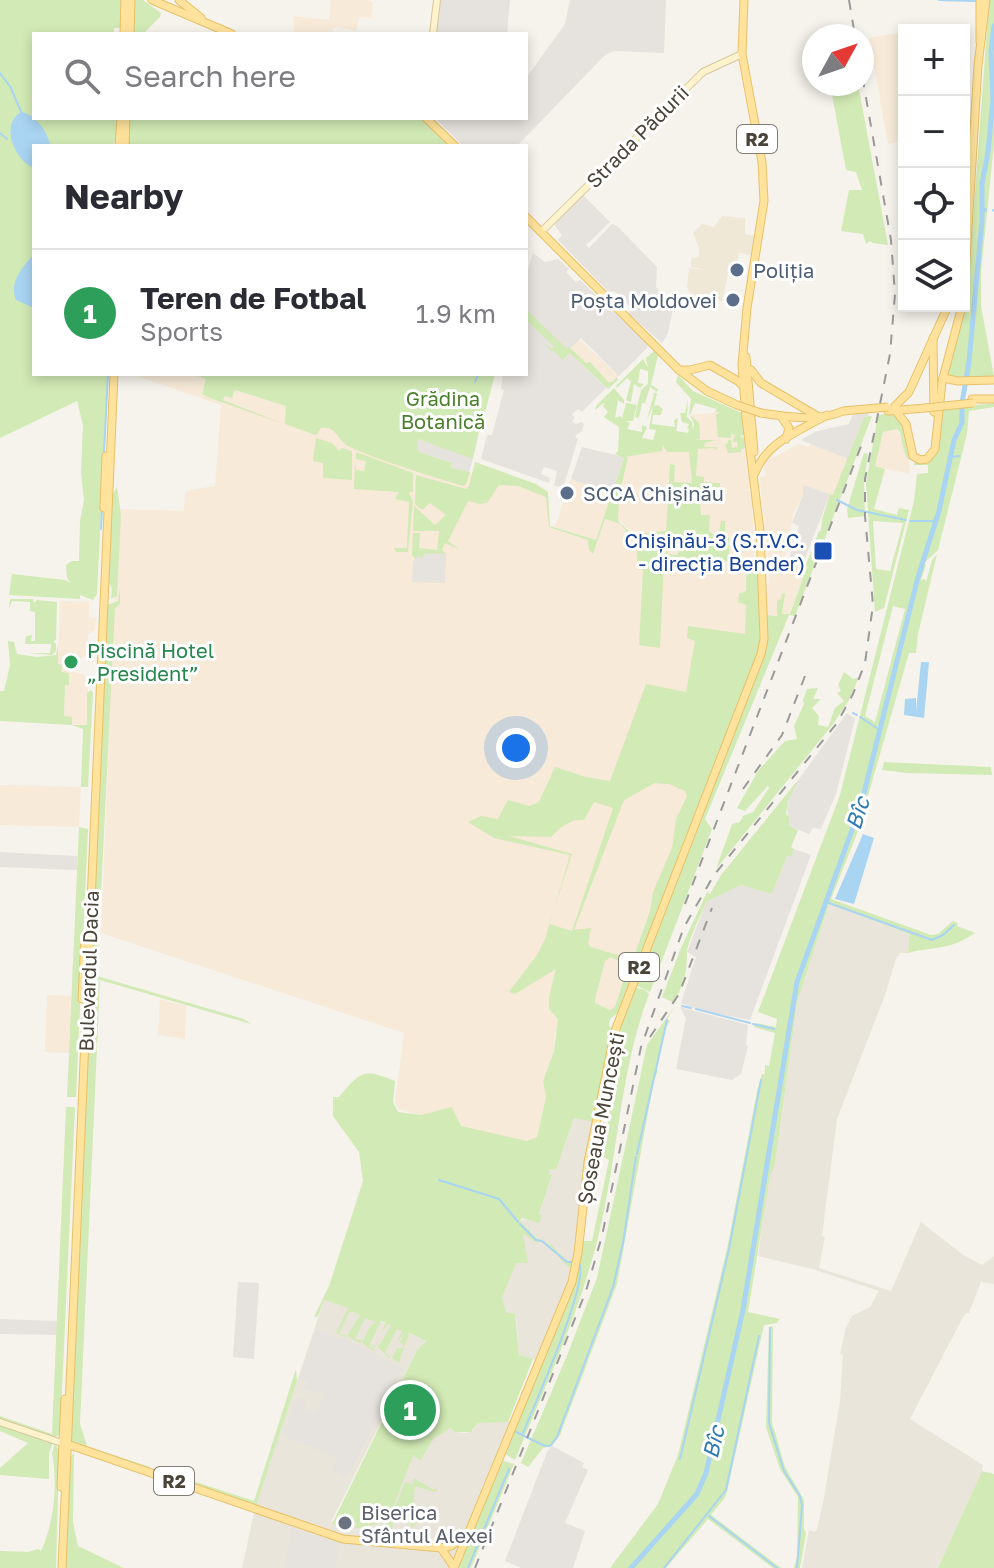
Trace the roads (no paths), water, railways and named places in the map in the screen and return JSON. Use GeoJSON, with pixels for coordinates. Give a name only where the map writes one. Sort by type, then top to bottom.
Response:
{"type":"FeatureCollection","features":[{"type":"Feature","properties":{"kind":"main road"},"geometry":{"type":"LineString","coordinates":[[127,32],[128,0]]}},
{"type":"Feature","properties":{"kind":"main road"},"geometry":{"type":"LineString","coordinates":[[152,0],[227,32]]}},
{"type":"Feature","properties":{"kind":"main road"},"geometry":{"type":"LineString","coordinates":[[179,0],[209,24]]}},
{"type":"Feature","properties":{"kind":"main road"},"geometry":{"type":"LineString","coordinates":[[433,32],[437,0]]}},
{"type":"Feature","properties":{"kind":"main road","name":"R2"},"geometry":{"type":"LineString","coordinates":[[744,0],[742,54],[762,162],[764,201],[747,308],[744,351],[744,387],[759,456]]}},
{"type":"Feature","properties":{"kind":"main road"},"geometry":{"type":"LineString","coordinates":[[970,186],[983,0]]}},
{"type":"Feature","properties":{"kind":"main road","name":"Strada Pădurii"},"geometry":{"type":"LineString","coordinates":[[541,232],[703,72],[742,54]]}},
{"type":"Feature","properties":{"kind":"main road"},"geometry":{"type":"LineString","coordinates":[[122,144],[123,120]]}},
{"type":"Feature","properties":{"kind":"main road"},"geometry":{"type":"LineString","coordinates":[[428,120],[453,144]]}},
{"type":"Feature","properties":{"kind":"main road"},"geometry":{"type":"LineString","coordinates":[[528,219],[679,370],[699,386],[737,405],[779,416],[817,416],[991,399]]}},
{"type":"Feature","properties":{"kind":"main road"},"geometry":{"type":"LineString","coordinates":[[891,409],[909,392],[945,312]]}},
{"type":"Feature","properties":{"kind":"main road"},"geometry":{"type":"LineString","coordinates":[[891,409],[906,424],[913,456],[922,460],[932,451],[943,378],[961,312]]}},
{"type":"Feature","properties":{"kind":"main road"},"geometry":{"type":"LineString","coordinates":[[942,317],[951,316],[959,322]]}},
{"type":"Feature","properties":{"kind":"main road"},"geometry":{"type":"LineString","coordinates":[[932,451],[935,394],[933,338]]}},
{"type":"Feature","properties":{"kind":"main road"},"geometry":{"type":"LineString","coordinates":[[679,370],[710,365],[744,387]]}},
{"type":"Feature","properties":{"kind":"main road"},"geometry":{"type":"LineString","coordinates":[[699,386],[697,374],[702,366]]}},
{"type":"Feature","properties":{"kind":"main road"},"geometry":{"type":"LineString","coordinates":[[727,374],[745,366],[769,388],[817,416]]}},
{"type":"Feature","properties":{"kind":"main road","name":"R2"},"geometry":{"type":"LineString","coordinates":[[745,366],[753,434],[759,456]]}},
{"type":"Feature","properties":{"kind":"main road","name":"Bulevardul Dacia"},"geometry":{"type":"LineString","coordinates":[[60,1568],[112,376]]}},
{"type":"Feature","properties":{"kind":"main road"},"geometry":{"type":"LineString","coordinates":[[943,378],[958,381],[994,380]]}},
{"type":"Feature","properties":{"kind":"main road"},"geometry":{"type":"LineString","coordinates":[[751,397],[759,389],[769,388]]}},
{"type":"Feature","properties":{"kind":"main road"},"geometry":{"type":"LineString","coordinates":[[779,416],[785,404],[780,395]]}},
{"type":"Feature","properties":{"kind":"main road"},"geometry":{"type":"LineString","coordinates":[[906,424],[922,406]]}},
{"type":"Feature","properties":{"kind":"main road"},"geometry":{"type":"LineString","coordinates":[[753,434],[759,456],[774,445],[838,414]]}},
{"type":"Feature","properties":{"kind":"main road"},"geometry":{"type":"LineString","coordinates":[[779,416],[789,427],[786,439]]}},
{"type":"Feature","properties":{"kind":"main road","name":"Șoseaua Muncești"},"geometry":{"type":"LineString","coordinates":[[454,1567],[576,1268],[589,1158],[615,1031],[761,654],[764,639],[761,540],[754,476],[759,456]]}},
{"type":"Feature","properties":{"kind":"main road"},"geometry":{"type":"LineString","coordinates":[[0,1422],[65,1444]]}},
{"type":"Feature","properties":{"kind":"main road","name":"R2"},"geometry":{"type":"LineString","coordinates":[[65,1444],[343,1539],[441,1548]]}},
{"type":"Feature","properties":{"kind":"main road"},"geometry":{"type":"LineString","coordinates":[[454,1567],[441,1548],[451,1546],[468,1534]]}},
{"type":"Feature","properties":{"kind":"water"},"geometry":{"type":"Polygon","coordinates":[[[21,112],[26,113],[36,120],[49,141],[50,144],[32,144],[32,167],[21,158],[12,142],[11,125],[21,112]]]}},
{"type":"Feature","properties":{"kind":"water"},"geometry":{"type":"Polygon","coordinates":[[[32,256],[32,307],[16,300],[14,293],[18,275],[32,256]]]}},
{"type":"Feature","properties":{"kind":"water"},"geometry":{"type":"Polygon","coordinates":[[[921,662],[929,662],[924,718],[904,715],[905,699],[916,698],[916,711],[921,662]]]}},
{"type":"Feature","properties":{"kind":"water"},"geometry":{"type":"Polygon","coordinates":[[[863,834],[874,838],[854,904],[835,899],[863,834]]]}},
{"type":"Feature","properties":{"kind":"waterway"},"geometry":{"type":"LineString","coordinates":[[939,0],[975,1]]}},
{"type":"Feature","properties":{"kind":"waterway","name":"Bîc"},"geometry":{"type":"LineString","coordinates":[[631,1568],[697,1494],[706,1473],[743,1310],[797,982],[861,805],[918,577],[939,511],[954,440],[962,423],[982,221],[982,184],[993,100],[991,52],[994,26]]}},
{"type":"Feature","properties":{"kind":"waterway"},"geometry":{"type":"LineString","coordinates":[[0,73],[11,88],[21,112]]}},
{"type":"Feature","properties":{"kind":"waterway"},"geometry":{"type":"LineString","coordinates":[[0,133],[7,139]]}},
{"type":"Feature","properties":{"kind":"waterway"},"geometry":{"type":"LineString","coordinates":[[104,452],[108,376]]}},
{"type":"Feature","properties":{"kind":"waterway"},"geometry":{"type":"LineString","coordinates":[[475,382],[477,376]]}},
{"type":"Feature","properties":{"kind":"waterway"},"geometry":{"type":"LineString","coordinates":[[951,457],[959,456]]}},
{"type":"Feature","properties":{"kind":"waterway"},"geometry":{"type":"LineString","coordinates":[[837,500],[857,510],[906,520]]}},
{"type":"Feature","properties":{"kind":"waterway"},"geometry":{"type":"LineString","coordinates":[[101,529],[102,510]]}},
{"type":"Feature","properties":{"kind":"waterway"},"geometry":{"type":"LineString","coordinates":[[910,521],[936,521]]}},
{"type":"Feature","properties":{"kind":"waterway"},"geometry":{"type":"LineString","coordinates":[[853,713],[857,715]]}},
{"type":"Feature","properties":{"kind":"waterway"},"geometry":{"type":"LineString","coordinates":[[860,717],[880,730]]}},
{"type":"Feature","properties":{"kind":"waterway"},"geometry":{"type":"LineString","coordinates":[[826,902],[932,940],[954,925]]}},
{"type":"Feature","properties":{"kind":"waterway"},"geometry":{"type":"LineString","coordinates":[[682,1006],[691,1008]]}},
{"type":"Feature","properties":{"kind":"waterway"},"geometry":{"type":"LineString","coordinates":[[696,1009],[750,1023]]}},
{"type":"Feature","properties":{"kind":"waterway"},"geometry":{"type":"LineString","coordinates":[[637,1154],[667,1020]]}},
{"type":"Feature","properties":{"kind":"waterway"},"geometry":{"type":"LineString","coordinates":[[753,1024],[774,1029]]}},
{"type":"Feature","properties":{"kind":"waterway"},"geometry":{"type":"LineString","coordinates":[[680,1459],[729,1249],[761,1080]]}},
{"type":"Feature","properties":{"kind":"waterway"},"geometry":{"type":"LineString","coordinates":[[514,1431],[545,1446],[550,1446],[557,1437],[613,1287],[636,1157]]}},
{"type":"Feature","properties":{"kind":"waterway"},"geometry":{"type":"LineString","coordinates":[[439,1180],[499,1199],[518,1222]]}},
{"type":"Feature","properties":{"kind":"waterway"},"geometry":{"type":"LineString","coordinates":[[520,1224],[536,1240],[542,1241],[567,1262],[572,1262]]}},
{"type":"Feature","properties":{"kind":"waterway"},"geometry":{"type":"LineString","coordinates":[[523,1433],[569,1318],[580,1274],[579,1263]]}},
{"type":"Feature","properties":{"kind":"waterway"},"geometry":{"type":"LineString","coordinates":[[770,1328],[769,1423],[784,1471],[800,1496],[802,1506],[797,1568]]}},
{"type":"Feature","properties":{"kind":"waterway"},"geometry":{"type":"LineString","coordinates":[[664,1568],[726,1490],[759,1336]]}},
{"type":"Feature","properties":{"kind":"waterway"},"geometry":{"type":"LineString","coordinates":[[468,1568],[509,1469]]}},
{"type":"Feature","properties":{"kind":"waterway"},"geometry":{"type":"LineString","coordinates":[[709,1516],[777,1568]]}},
{"type":"Feature","properties":{"kind":"railway"},"geometry":{"type":"LineString","coordinates":[[849,0],[853,24]]}},
{"type":"Feature","properties":{"kind":"railway"},"geometry":{"type":"LineString","coordinates":[[475,1568],[586,1291],[602,1236],[641,1047],[684,927],[714,875],[837,723],[865,663],[873,605],[865,479],[890,354],[895,294],[891,240],[866,96]]}},
{"type":"Feature","properties":{"kind":"railway"},"geometry":{"type":"LineString","coordinates":[[685,904],[863,441]]}},
{"type":"Feature","properties":{"kind":"railway"},"geometry":{"type":"LineString","coordinates":[[743,789],[782,735],[805,676]]}},
{"type":"Feature","properties":{"kind":"railway"},"geometry":{"type":"LineString","coordinates":[[650,1037],[679,994],[712,908]]}},
{"type":"Feature","properties":{"kind":"place","name":"Poliția"},"geometry":{"type":"Point","coordinates":[737,270]}},
{"type":"Feature","properties":{"kind":"place","name":"Poșta Moldovei"},"geometry":{"type":"Point","coordinates":[733,300]}},
{"type":"Feature","properties":{"kind":"place","name":"SCCA Chișinău"},"geometry":{"type":"Point","coordinates":[567,493]}},
{"type":"Feature","properties":{"kind":"place","name":"Chișinău-3 (S.T.V.C. - direcția Bender)"},"geometry":{"type":"Point","coordinates":[823,551]}},
{"type":"Feature","properties":{"kind":"place","name":"Piscină Hotel „President”"},"geometry":{"type":"Point","coordinates":[71,662]}},
{"type":"Feature","properties":{"kind":"place","name":"Teren de Fotbal"},"geometry":{"type":"Point","coordinates":[410,1410]}},
{"type":"Feature","properties":{"kind":"place","name":"Biserica Sfântul Alexei"},"geometry":{"type":"Point","coordinates":[345,1523]}},
{"type":"Feature","properties":{"kind":"park label","name":"Grădina Botanică"},"geometry":{"type":"Point","coordinates":[443,410]}}]}
